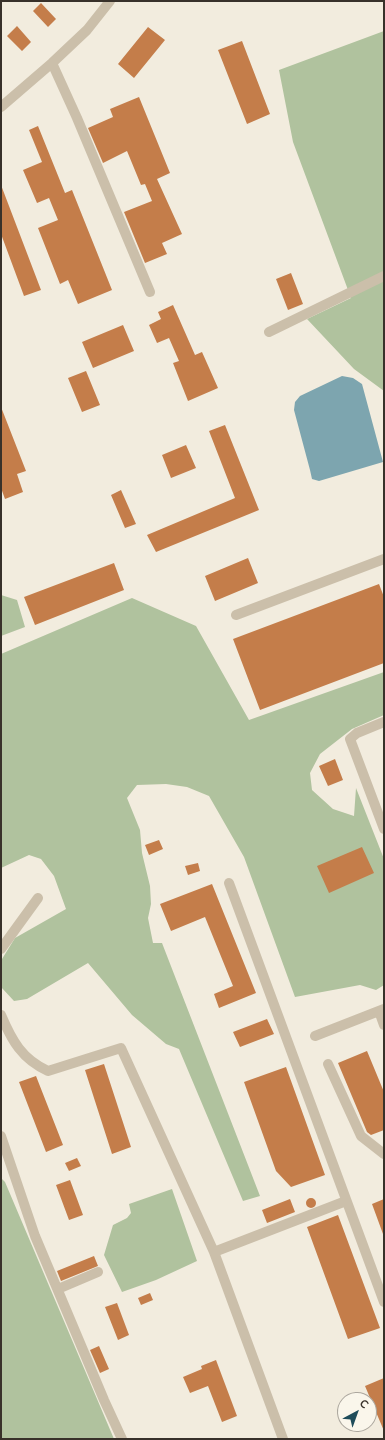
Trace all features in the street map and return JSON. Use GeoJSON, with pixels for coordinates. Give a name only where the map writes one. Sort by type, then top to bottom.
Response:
{"type":"FeatureCollection","features":[{"type":"Feature","properties":{"kind":"street"},"geometry":{"type":"LineString","coordinates":[[1,106],[52,63],[87,30],[110,1]]}},
{"type":"Feature","properties":{"kind":"street"},"geometry":{"type":"LineString","coordinates":[[52,63],[77,118],[150,292]]}},
{"type":"Feature","properties":{"kind":"street"},"geometry":{"type":"LineString","coordinates":[[269,332],[384,276]]}},
{"type":"Feature","properties":{"kind":"street"},"geometry":{"type":"LineString","coordinates":[[236,615],[384,559]]}},
{"type":"Feature","properties":{"kind":"street"},"geometry":{"type":"LineString","coordinates":[[384,722],[357,733],[350,740],[384,829]]}},
{"type":"Feature","properties":{"kind":"street"},"geometry":{"type":"LineString","coordinates":[[228,883],[384,1302]]}},
{"type":"Feature","properties":{"kind":"street"},"geometry":{"type":"LineString","coordinates":[[1,949],[38,898]]}},
{"type":"Feature","properties":{"kind":"street"},"geometry":{"type":"LineString","coordinates":[[315,1036],[382,1010],[384,1025]]}},
{"type":"Feature","properties":{"kind":"street"},"geometry":{"type":"LineString","coordinates":[[1,1015],[21,1053],[35,1065],[48,1071],[121,1048],[214,1252],[283,1439]]}},
{"type":"Feature","properties":{"kind":"street"},"geometry":{"type":"LineString","coordinates":[[328,1064],[361,1136],[384,1154]]}},
{"type":"Feature","properties":{"kind":"street"},"geometry":{"type":"LineString","coordinates":[[1,1136],[35,1236],[122,1439]]}},
{"type":"Feature","properties":{"kind":"street"},"geometry":{"type":"LineString","coordinates":[[214,1252],[346,1201]]}},
{"type":"Feature","properties":{"kind":"street"},"geometry":{"type":"LineString","coordinates":[[58,1289],[98,1272]]}},
{"type":"Feature","properties":{"kind":"green space"},"geometry":{"type":"Polygon","coordinates":[[[384,31],[384,391],[354,369],[307,319],[351,298],[293,142],[279,70],[384,31]]]}},
{"type":"Feature","properties":{"kind":"green space"},"geometry":{"type":"Polygon","coordinates":[[[1,595],[17,600],[25,627],[1,636],[1,595]]]}},
{"type":"Feature","properties":{"kind":"green space"},"geometry":{"type":"Polygon","coordinates":[[[132,598],[196,626],[249,720],[384,672],[384,715],[352,729],[320,754],[310,773],[312,790],[333,809],[354,816],[356,788],[384,859],[384,985],[376,990],[360,985],[295,997],[244,857],[209,796],[187,787],[166,784],[137,785],[127,798],[140,830],[142,853],[150,886],[151,904],[148,918],[153,943],[162,943],[260,1196],[243,1201],[179,1049],[166,1044],[132,1015],[88,963],[27,999],[14,1001],[1,987],[2,959],[15,938],[66,909],[54,876],[41,859],[29,855],[1,868],[1,654],[132,598]]]}},
{"type":"Feature","properties":{"kind":"green space"},"geometry":{"type":"Polygon","coordinates":[[[1,1178],[5,1182],[114,1439],[1,1439],[1,1178]]]}},
{"type":"Feature","properties":{"kind":"green space"},"geometry":{"type":"Polygon","coordinates":[[[172,1189],[197,1261],[156,1280],[122,1292],[104,1255],[113,1225],[127,1218],[131,1213],[129,1204],[172,1189]]]}},
{"type":"Feature","properties":{"kind":"water"},"geometry":{"type":"Polygon","coordinates":[[[342,376],[353,378],[362,384],[383,462],[319,481],[312,479],[294,410],[295,402],[300,396],[342,376]]]}},
{"type":"Feature","properties":{"kind":"building"},"geometry":{"type":"Polygon","coordinates":[[[41,3],[56,19],[48,27],[33,11],[41,3]]]}},
{"type":"Feature","properties":{"kind":"building"},"geometry":{"type":"Polygon","coordinates":[[[17,26],[31,42],[22,51],[7,36],[17,26]]]}},
{"type":"Feature","properties":{"kind":"building"},"geometry":{"type":"Polygon","coordinates":[[[148,27],[165,40],[134,78],[118,64],[148,27]]]}},
{"type":"Feature","properties":{"kind":"building"},"geometry":{"type":"Polygon","coordinates":[[[242,41],[270,114],[247,124],[218,50],[242,41]]]}},
{"type":"Feature","properties":{"kind":"building"},"geometry":{"type":"Polygon","coordinates":[[[139,97],[170,173],[157,179],[182,234],[162,243],[167,254],[145,263],[124,212],[152,201],[145,184],[141,185],[127,151],[103,163],[88,128],[113,117],[110,109],[139,97]]]}},
{"type":"Feature","properties":{"kind":"building"},"geometry":{"type":"Polygon","coordinates":[[[38,126],[65,193],[72,190],[112,290],[78,304],[68,280],[60,284],[38,228],[58,220],[49,198],[37,203],[23,170],[42,162],[29,130],[38,126]]]}},
{"type":"Feature","properties":{"kind":"building"},"geometry":{"type":"Polygon","coordinates":[[[1,185],[41,290],[24,296],[1,234],[1,185]]]}},
{"type":"Feature","properties":{"kind":"building"},"geometry":{"type":"Polygon","coordinates":[[[291,273],[303,304],[288,310],[276,279],[291,273]]]}},
{"type":"Feature","properties":{"kind":"building"},"geometry":{"type":"Polygon","coordinates":[[[173,305],[195,355],[202,352],[218,388],[188,401],[173,363],[179,361],[169,338],[157,343],[149,325],[161,319],[158,312],[173,305]]]}},
{"type":"Feature","properties":{"kind":"building"},"geometry":{"type":"Polygon","coordinates":[[[123,325],[134,351],[93,368],[82,342],[123,325]]]}},
{"type":"Feature","properties":{"kind":"building"},"geometry":{"type":"Polygon","coordinates":[[[86,371],[100,405],[82,412],[68,378],[86,371]]]}},
{"type":"Feature","properties":{"kind":"building"},"geometry":{"type":"Polygon","coordinates":[[[1,407],[26,471],[17,474],[23,492],[5,499],[1,488],[1,407]]]}},
{"type":"Feature","properties":{"kind":"building"},"geometry":{"type":"Polygon","coordinates":[[[225,425],[259,510],[156,552],[147,535],[235,498],[209,431],[225,425]]]}},
{"type":"Feature","properties":{"kind":"building"},"geometry":{"type":"Polygon","coordinates":[[[186,445],[196,468],[171,478],[162,455],[186,445]]]}},
{"type":"Feature","properties":{"kind":"building"},"geometry":{"type":"Polygon","coordinates":[[[121,490],[136,524],[125,528],[111,495],[121,490]]]}},
{"type":"Feature","properties":{"kind":"building"},"geometry":{"type":"Polygon","coordinates":[[[248,558],[258,583],[215,601],[205,576],[248,558]]]}},
{"type":"Feature","properties":{"kind":"building"},"geometry":{"type":"Polygon","coordinates":[[[114,563],[124,590],[35,625],[24,597],[114,563]]]}},
{"type":"Feature","properties":{"kind":"building"},"geometry":{"type":"Polygon","coordinates":[[[379,584],[384,597],[384,663],[260,710],[233,639],[379,584]]]}},
{"type":"Feature","properties":{"kind":"building"},"geometry":{"type":"Polygon","coordinates":[[[335,759],[343,780],[328,786],[319,766],[335,759]]]}},
{"type":"Feature","properties":{"kind":"building"},"geometry":{"type":"Polygon","coordinates":[[[159,840],[163,849],[149,855],[145,845],[159,840]]]}},
{"type":"Feature","properties":{"kind":"building"},"geometry":{"type":"Polygon","coordinates":[[[362,847],[374,873],[329,893],[317,866],[362,847]]]}},
{"type":"Feature","properties":{"kind":"building"},"geometry":{"type":"Polygon","coordinates":[[[198,863],[200,871],[188,875],[185,866],[198,863]]]}},
{"type":"Feature","properties":{"kind":"building"},"geometry":{"type":"Polygon","coordinates":[[[212,884],[256,993],[219,1008],[214,994],[233,986],[205,917],[171,931],[160,904],[212,884]]]}},
{"type":"Feature","properties":{"kind":"building"},"geometry":{"type":"Polygon","coordinates":[[[267,1019],[274,1034],[240,1047],[233,1032],[267,1019]]]}},
{"type":"Feature","properties":{"kind":"building"},"geometry":{"type":"Polygon","coordinates":[[[367,1051],[384,1092],[384,1130],[371,1135],[367,1132],[338,1063],[367,1051]]]}},
{"type":"Feature","properties":{"kind":"building"},"geometry":{"type":"Polygon","coordinates":[[[104,1064],[131,1147],[112,1154],[85,1070],[104,1064]]]}},
{"type":"Feature","properties":{"kind":"building"},"geometry":{"type":"Polygon","coordinates":[[[286,1067],[325,1175],[291,1187],[276,1171],[244,1082],[286,1067]]]}},
{"type":"Feature","properties":{"kind":"building"},"geometry":{"type":"Polygon","coordinates":[[[36,1076],[63,1145],[46,1152],[19,1082],[36,1076]]]}},
{"type":"Feature","properties":{"kind":"building"},"geometry":{"type":"Polygon","coordinates":[[[77,1158],[81,1166],[69,1171],[65,1163],[77,1158]]]}},
{"type":"Feature","properties":{"kind":"building"},"geometry":{"type":"Polygon","coordinates":[[[70,1180],[83,1215],[69,1220],[56,1185],[70,1180]]]}},
{"type":"Feature","properties":{"kind":"building"},"geometry":{"type":"Polygon","coordinates":[[[311,1198],[316,1203],[311,1208],[306,1203],[311,1198]]]}},
{"type":"Feature","properties":{"kind":"building"},"geometry":{"type":"Polygon","coordinates":[[[290,1199],[295,1212],[267,1223],[262,1210],[290,1199]]]}},
{"type":"Feature","properties":{"kind":"building"},"geometry":{"type":"Polygon","coordinates":[[[384,1199],[384,1233],[383,1234],[372,1204],[384,1199]]]}},
{"type":"Feature","properties":{"kind":"building"},"geometry":{"type":"Polygon","coordinates":[[[338,1215],[380,1328],[348,1339],[307,1227],[338,1215]]]}},
{"type":"Feature","properties":{"kind":"building"},"geometry":{"type":"Polygon","coordinates":[[[94,1256],[98,1266],[61,1281],[57,1271],[94,1256]]]}},
{"type":"Feature","properties":{"kind":"building"},"geometry":{"type":"Polygon","coordinates":[[[150,1293],[153,1300],[141,1305],[138,1298],[150,1293]]]}},
{"type":"Feature","properties":{"kind":"building"},"geometry":{"type":"Polygon","coordinates":[[[117,1303],[129,1335],[118,1340],[105,1307],[117,1303]]]}},
{"type":"Feature","properties":{"kind":"building"},"geometry":{"type":"Polygon","coordinates":[[[99,1346],[109,1369],[100,1373],[90,1350],[99,1346]]]}},
{"type":"Feature","properties":{"kind":"building"},"geometry":{"type":"Polygon","coordinates":[[[216,1360],[237,1416],[222,1422],[208,1386],[190,1393],[183,1377],[202,1369],[201,1366],[216,1360]]]}},
{"type":"Feature","properties":{"kind":"building"},"geometry":{"type":"Polygon","coordinates":[[[384,1378],[384,1431],[377,1414],[377,1392],[368,1392],[365,1386],[384,1378]]]}}]}
